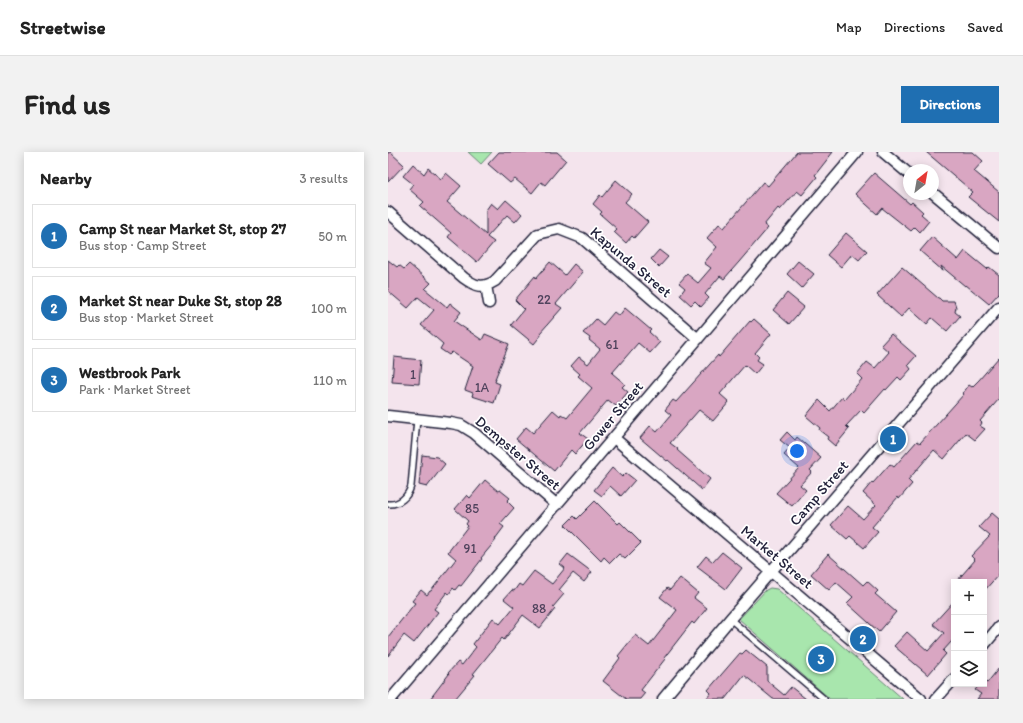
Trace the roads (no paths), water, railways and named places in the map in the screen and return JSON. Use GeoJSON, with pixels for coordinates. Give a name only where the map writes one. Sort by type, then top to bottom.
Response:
{"type":"FeatureCollection","features":[{"type":"Feature","properties":{"kind":"street","name":"Gower Street"},"geometry":{"type":"LineString","coordinates":[[391,699],[857,152]]}},
{"type":"Feature","properties":{"kind":"street"},"geometry":{"type":"LineString","coordinates":[[883,152],[903,169]]}},
{"type":"Feature","properties":{"kind":"street"},"geometry":{"type":"LineString","coordinates":[[939,198],[999,248]]}},
{"type":"Feature","properties":{"kind":"street"},"geometry":{"type":"LineString","coordinates":[[388,212],[464,278],[476,285],[486,285],[489,303]]}},
{"type":"Feature","properties":{"kind":"street","name":"Kapunda Street"},"geometry":{"type":"LineString","coordinates":[[486,285],[492,283],[538,234],[559,229],[582,238],[698,339]]}},
{"type":"Feature","properties":{"kind":"street","name":"Camp Street"},"geometry":{"type":"LineString","coordinates":[[663,699],[999,306]]}},
{"type":"Feature","properties":{"kind":"street","name":"Dempster Street"},"geometry":{"type":"LineString","coordinates":[[388,416],[451,423],[466,428],[480,438],[557,505]]}},
{"type":"Feature","properties":{"kind":"street","name":"Market Street"},"geometry":{"type":"LineString","coordinates":[[614,438],[921,699]]}},
{"type":"Feature","properties":{"kind":"street"},"geometry":{"type":"LineString","coordinates":[[987,641],[999,627]]}},
{"type":"Feature","properties":{"kind":"street"},"geometry":{"type":"LineString","coordinates":[[936,699],[951,682]]}},
{"type":"Feature","properties":{"kind":"lane"},"geometry":{"type":"LineString","coordinates":[[388,504],[401,500],[408,494],[410,489],[417,419]]}},
{"type":"Feature","properties":{"kind":"lane"},"geometry":{"type":"LineString","coordinates":[[730,619],[824,699]]}},
{"type":"Feature","properties":{"kind":"place","name":"Camp St near Market St, stop 27"},"geometry":{"type":"Point","coordinates":[893,439]}},
{"type":"Feature","properties":{"kind":"place","name":"Market St near Duke St, stop 28"},"geometry":{"type":"Point","coordinates":[863,639]}},
{"type":"Feature","properties":{"kind":"place","name":"Westbrook Park"},"geometry":{"type":"Point","coordinates":[821,659]}}]}
